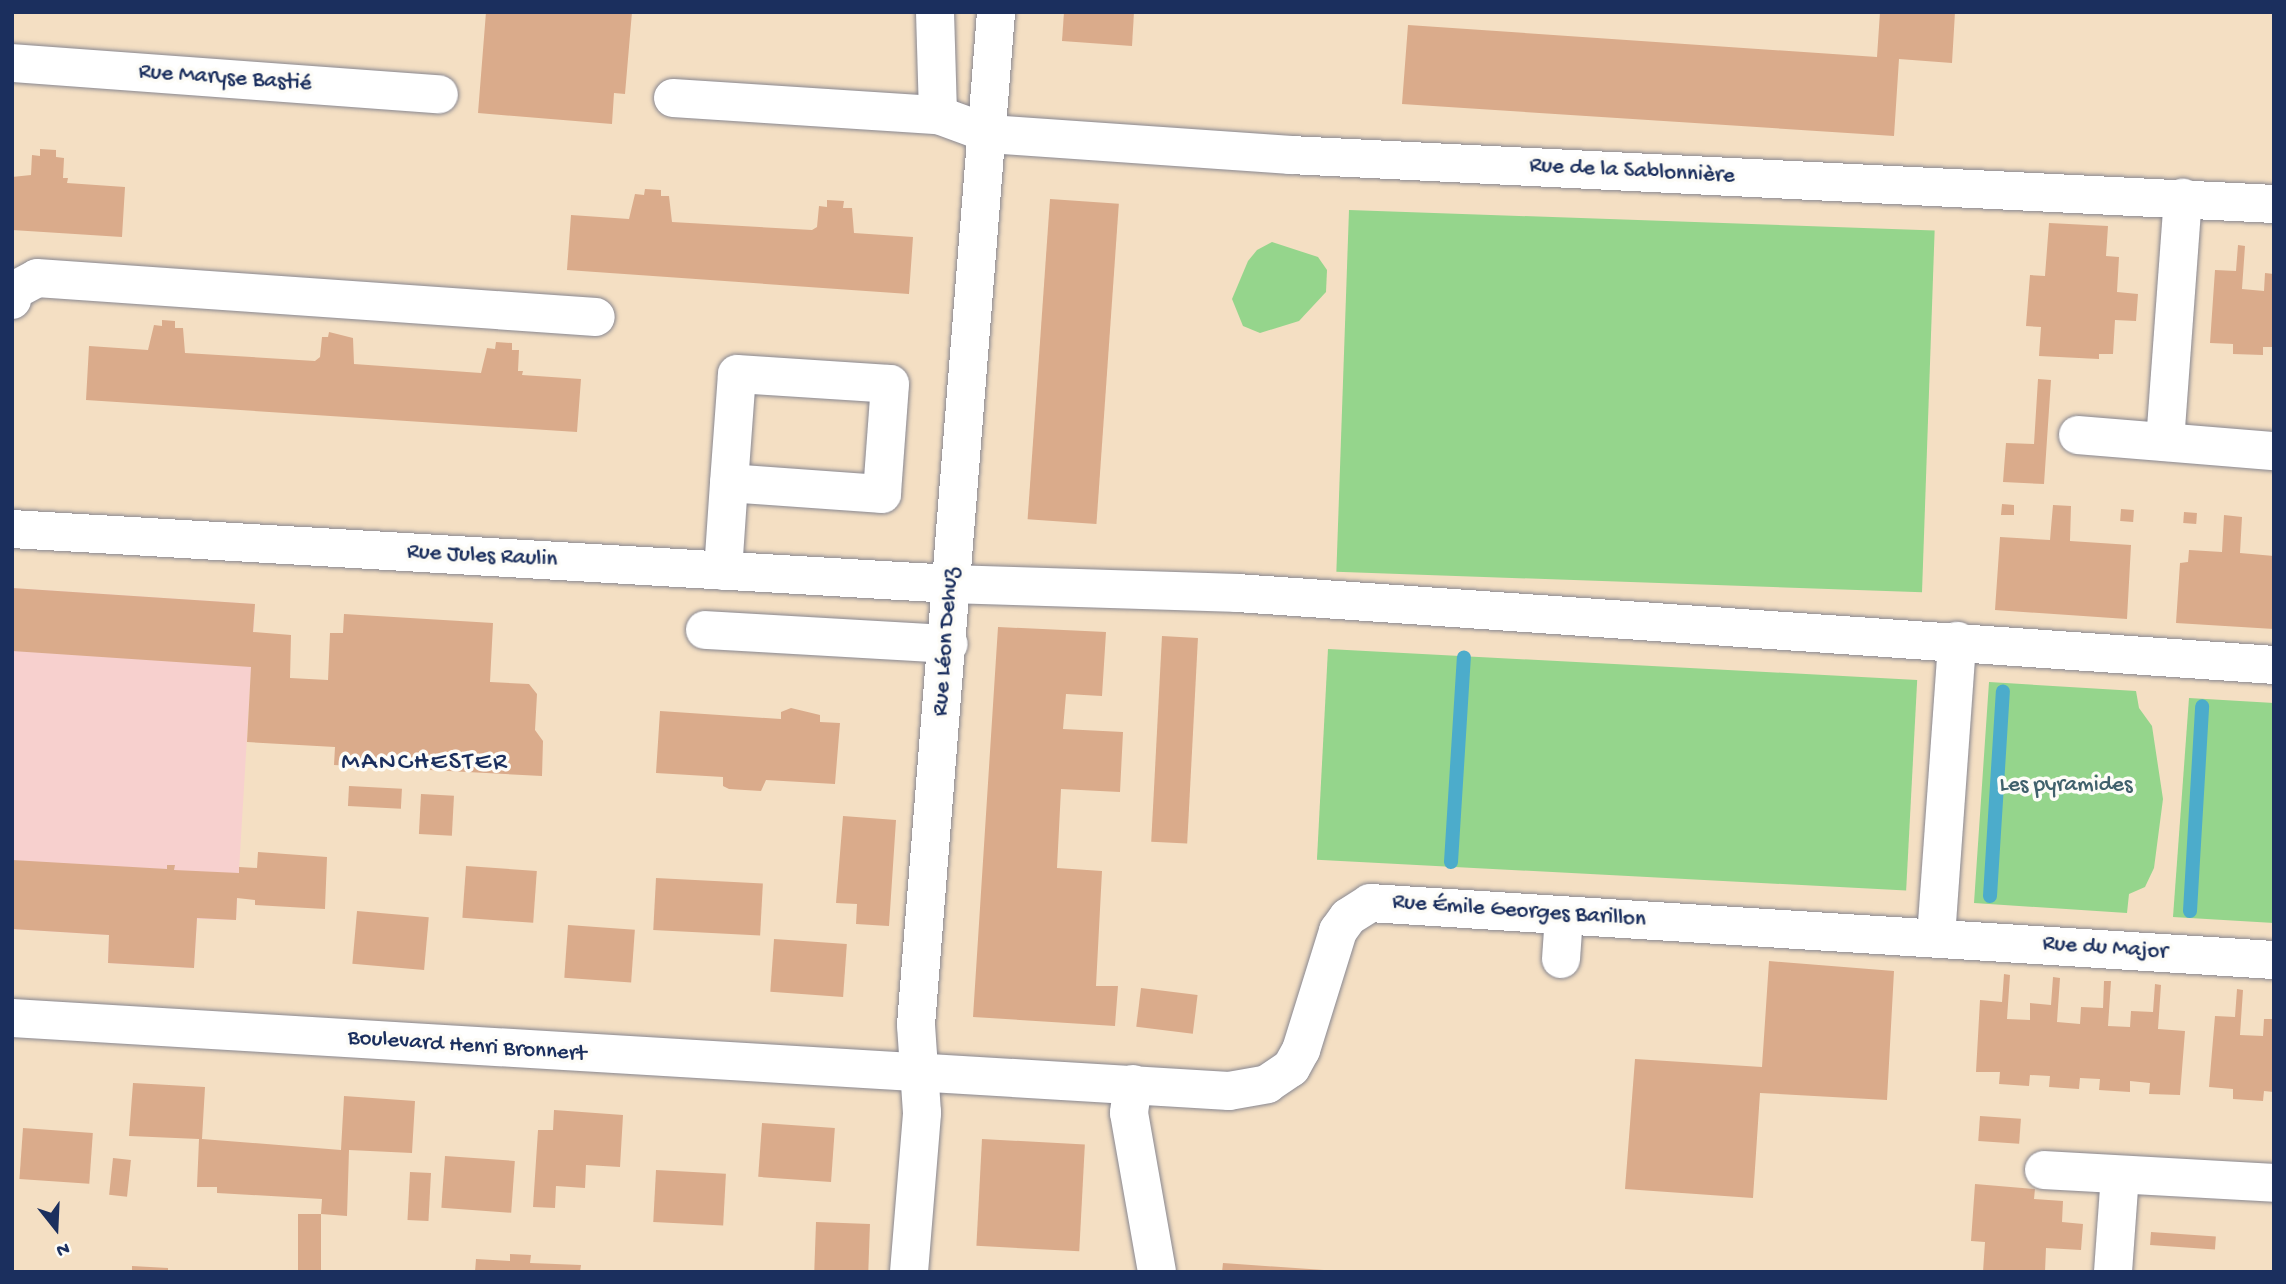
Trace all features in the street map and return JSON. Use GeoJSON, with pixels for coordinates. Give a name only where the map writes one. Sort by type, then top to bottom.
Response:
{"type":"FeatureCollection","features":[{"type":"Feature","properties":{"kind":"street"},"geometry":{"type":"LineString","coordinates":[[922,12],[935,13],[938,115]]}},
{"type":"Feature","properties":{"kind":"street","name":"Rue Léon Dehuz"},"geometry":{"type":"LineString","coordinates":[[909,1272],[923,1072],[916,1025],[990,134],[996,12]]}},
{"type":"Feature","properties":{"kind":"street","name":"Rue Maryse Bastié"},"geometry":{"type":"LineString","coordinates":[[12,63],[439,94]]}},
{"type":"Feature","properties":{"kind":"street","name":"Rue de la Sablonnière"},"geometry":{"type":"LineString","coordinates":[[673,98],[938,115],[990,134],[1290,155],[2274,204]]}},
{"type":"Feature","properties":{"kind":"street"},"geometry":{"type":"LineString","coordinates":[[2165,442],[2183,198]]}},
{"type":"Feature","properties":{"kind":"street"},"geometry":{"type":"LineString","coordinates":[[12,300],[13,291],[37,278],[596,317]]}},
{"type":"Feature","properties":{"kind":"street"},"geometry":{"type":"LineString","coordinates":[[723,570],[729,483],[737,374],[890,384],[882,494],[729,483]]}},
{"type":"Feature","properties":{"kind":"street"},"geometry":{"type":"LineString","coordinates":[[2078,435],[2274,451]]}},
{"type":"Feature","properties":{"kind":"street","name":"Rue Jules Raulin"},"geometry":{"type":"LineString","coordinates":[[12,529],[952,584],[1237,593],[1919,642],[1957,640],[2274,665]]}},
{"type":"Feature","properties":{"kind":"street"},"geometry":{"type":"LineString","coordinates":[[705,630],[949,644]]}},
{"type":"Feature","properties":{"kind":"street"},"geometry":{"type":"LineString","coordinates":[[1936,937],[1957,640]]}},
{"type":"Feature","properties":{"kind":"street","name":"Rue Émile Georges Barillon"},"geometry":{"type":"LineString","coordinates":[[923,1072],[1229,1091],[1267,1084],[1291,1068],[1301,1051],[1338,931],[1348,917],[1370,903],[1936,937]]}},
{"type":"Feature","properties":{"kind":"street"},"geometry":{"type":"LineString","coordinates":[[1561,959],[1564,916]]}},
{"type":"Feature","properties":{"kind":"street","name":"Rue du Major"},"geometry":{"type":"LineString","coordinates":[[1936,937],[2274,960]]}},
{"type":"Feature","properties":{"kind":"street","name":"Boulevard Henri Bronnert"},"geometry":{"type":"LineString","coordinates":[[12,1018],[923,1072]]}},
{"type":"Feature","properties":{"kind":"street"},"geometry":{"type":"LineString","coordinates":[[1133,1084],[1129,1113],[1157,1272]]}},
{"type":"Feature","properties":{"kind":"street"},"geometry":{"type":"LineString","coordinates":[[2044,1170],[2274,1183]]}},
{"type":"Feature","properties":{"kind":"street"},"geometry":{"type":"LineString","coordinates":[[2113,1272],[2119,1175]]}},
{"type":"Feature","properties":{"kind":"shaded area"},"geometry":{"type":"Polygon","coordinates":[[[12,588],[255,604],[236,920],[197,919],[194,968],[108,963],[109,935],[12,929],[12,588]]]}},
{"type":"Feature","properties":{"kind":"green space"},"geometry":{"type":"Polygon","coordinates":[[[1349,210],[1935,230],[1922,592],[1336,572],[1349,210]]]}},
{"type":"Feature","properties":{"kind":"green space"},"geometry":{"type":"Polygon","coordinates":[[[1272,242],[1318,257],[1327,270],[1326,292],[1299,321],[1260,333],[1243,326],[1232,299],[1248,261],[1257,250],[1272,242]]]}},
{"type":"Feature","properties":{"kind":"green space"},"geometry":{"type":"Polygon","coordinates":[[[1328,649],[1917,680],[1906,891],[1317,860],[1328,649]]]}},
{"type":"Feature","properties":{"kind":"green space","name":"Les pyramides"},"geometry":{"type":"Polygon","coordinates":[[[1989,682],[2136,691],[2139,708],[2152,726],[2163,799],[2154,868],[2145,887],[2129,894],[2127,913],[1974,903],[1989,682]]]}},
{"type":"Feature","properties":{"kind":"green space"},"geometry":{"type":"Polygon","coordinates":[[[2189,698],[2274,703],[2274,923],[2173,917],[2189,698]]]}},
{"type":"Feature","properties":{"kind":"building"},"geometry":{"type":"Polygon","coordinates":[[[486,12],[632,12],[625,94],[614,93],[612,124],[478,113],[486,12]]]}},
{"type":"Feature","properties":{"kind":"building"},"geometry":{"type":"Polygon","coordinates":[[[1064,12],[1134,12],[1132,46],[1062,41],[1064,12]]]}},
{"type":"Feature","properties":{"kind":"building"},"geometry":{"type":"Polygon","coordinates":[[[1880,12],[1955,12],[1952,63],[1899,59],[1894,136],[1402,104],[1408,25],[1877,57],[1880,12]]]}},
{"type":"Feature","properties":{"kind":"building"},"geometry":{"type":"Polygon","coordinates":[[[40,149],[56,150],[56,157],[64,158],[63,178],[68,178],[67,183],[125,187],[122,237],[12,230],[12,177],[31,175],[32,155],[40,156],[40,149]]]}},
{"type":"Feature","properties":{"kind":"building"},"geometry":{"type":"Polygon","coordinates":[[[645,189],[661,190],[661,196],[669,196],[672,222],[812,230],[817,227],[819,206],[827,207],[827,200],[844,201],[843,208],[852,208],[854,233],[913,237],[909,294],[567,270],[571,215],[629,219],[635,194],[644,195],[645,189]]]}},
{"type":"Feature","properties":{"kind":"building"},"geometry":{"type":"Polygon","coordinates":[[[1050,199],[1119,204],[1096,524],[1028,519],[1050,199]]]}},
{"type":"Feature","properties":{"kind":"building"},"geometry":{"type":"Polygon","coordinates":[[[2049,223],[2108,226],[2106,256],[2119,257],[2117,292],[2138,294],[2136,321],[2115,320],[2113,354],[2099,354],[2099,359],[2039,356],[2041,327],[2026,326],[2030,275],[2045,276],[2049,223]]]}},
{"type":"Feature","properties":{"kind":"building"},"geometry":{"type":"Polygon","coordinates":[[[2238,245],[2245,246],[2242,289],[2264,291],[2265,273],[2274,274],[2274,347],[2263,347],[2263,355],[2233,354],[2233,344],[2210,343],[2215,270],[2236,271],[2238,245]]]}},
{"type":"Feature","properties":{"kind":"building"},"geometry":{"type":"Polygon","coordinates":[[[162,320],[175,321],[175,328],[183,328],[185,353],[315,361],[320,357],[322,337],[328,337],[329,332],[353,338],[354,364],[481,373],[487,348],[495,349],[496,342],[512,343],[512,350],[519,350],[518,371],[523,371],[522,375],[581,379],[577,432],[86,400],[89,346],[148,350],[154,325],[162,326],[162,320]]]}},
{"type":"Feature","properties":{"kind":"building"},"geometry":{"type":"Polygon","coordinates":[[[2038,379],[2051,380],[2044,484],[2003,482],[2006,443],[2034,444],[2038,379]]]}},
{"type":"Feature","properties":{"kind":"building"},"geometry":{"type":"Polygon","coordinates":[[[2002,504],[2014,505],[2014,515],[2001,515],[2002,504]]]}},
{"type":"Feature","properties":{"kind":"building"},"geometry":{"type":"Polygon","coordinates":[[[2053,505],[2071,506],[2070,541],[2131,545],[2127,619],[1995,610],[2000,537],[2050,540],[2053,505]]]}},
{"type":"Feature","properties":{"kind":"building"},"geometry":{"type":"Polygon","coordinates":[[[2121,509],[2134,510],[2133,522],[2120,521],[2121,509]]]}},
{"type":"Feature","properties":{"kind":"building"},"geometry":{"type":"Polygon","coordinates":[[[2184,512],[2197,513],[2196,524],[2183,523],[2184,512]]]}},
{"type":"Feature","properties":{"kind":"building"},"geometry":{"type":"Polygon","coordinates":[[[2224,515],[2242,517],[2240,553],[2274,556],[2274,629],[2176,623],[2180,563],[2188,562],[2189,550],[2222,552],[2224,515]]]}},
{"type":"Feature","properties":{"kind":"building"},"geometry":{"type":"Polygon","coordinates":[[[12,588],[255,604],[253,632],[291,635],[290,678],[328,680],[330,633],[343,633],[344,614],[493,623],[490,682],[529,684],[537,694],[535,730],[543,741],[542,776],[334,765],[335,747],[247,742],[251,667],[12,651],[12,588]]]}},
{"type":"Feature","properties":{"kind":"building"},"geometry":{"type":"Polygon","coordinates":[[[998,627],[1106,632],[1102,696],[1066,694],[1063,729],[1123,732],[1120,792],[1061,789],[1057,868],[1102,871],[1096,986],[1118,986],[1115,1026],[973,1017],[998,627]]]}},
{"type":"Feature","properties":{"kind":"building"},"geometry":{"type":"Polygon","coordinates":[[[1162,636],[1198,638],[1187,844],[1151,842],[1162,636]]]}},
{"type":"Feature","properties":{"kind":"building"},"geometry":{"type":"Polygon","coordinates":[[[791,708],[820,715],[820,722],[840,723],[835,784],[766,780],[761,791],[729,789],[723,786],[723,777],[656,773],[660,711],[781,719],[781,712],[791,708]]]}},
{"type":"Feature","properties":{"kind":"building"},"geometry":{"type":"Polygon","coordinates":[[[349,786],[402,789],[401,809],[348,806],[349,786]]]}},
{"type":"Feature","properties":{"kind":"building"},"geometry":{"type":"Polygon","coordinates":[[[421,794],[454,796],[452,836],[419,834],[421,794]]]}},
{"type":"Feature","properties":{"kind":"building"},"geometry":{"type":"Polygon","coordinates":[[[843,816],[896,820],[889,926],[856,924],[857,904],[836,903],[843,816]]]}},
{"type":"Feature","properties":{"kind":"building"},"geometry":{"type":"Polygon","coordinates":[[[258,852],[327,857],[325,909],[255,905],[255,900],[237,898],[236,920],[197,918],[194,968],[108,963],[109,935],[12,929],[12,860],[167,869],[167,865],[175,865],[174,870],[239,873],[239,867],[257,868],[258,852]]]}},
{"type":"Feature","properties":{"kind":"building"},"geometry":{"type":"Polygon","coordinates":[[[466,866],[537,871],[533,923],[462,918],[466,866]]]}},
{"type":"Feature","properties":{"kind":"building"},"geometry":{"type":"Polygon","coordinates":[[[656,878],[763,884],[760,936],[653,930],[656,878]]]}},
{"type":"Feature","properties":{"kind":"building"},"geometry":{"type":"Polygon","coordinates":[[[357,911],[429,917],[424,970],[352,964],[357,911]]]}},
{"type":"Feature","properties":{"kind":"building"},"geometry":{"type":"Polygon","coordinates":[[[568,925],[635,930],[631,983],[564,978],[568,925]]]}},
{"type":"Feature","properties":{"kind":"building"},"geometry":{"type":"Polygon","coordinates":[[[774,939],[847,944],[843,997],[770,992],[774,939]]]}},
{"type":"Feature","properties":{"kind":"building"},"geometry":{"type":"Polygon","coordinates":[[[1769,961],[1894,971],[1887,1100],[1760,1093],[1753,1198],[1625,1189],[1635,1059],[1762,1067],[1769,961]]]}},
{"type":"Feature","properties":{"kind":"building"},"geometry":{"type":"Polygon","coordinates":[[[2004,974],[2010,975],[2007,1019],[2030,1020],[2030,1003],[2051,1005],[2053,977],[2060,978],[2057,1022],[2080,1024],[2081,1007],[2103,1008],[2104,981],[2111,981],[2108,1026],[2130,1027],[2131,1011],[2153,1012],[2155,984],[2161,985],[2158,1029],[2185,1031],[2180,1095],[2149,1094],[2150,1083],[2130,1081],[2130,1092],[2099,1090],[2100,1079],[2080,1078],[2079,1089],[2049,1087],[2050,1076],[2030,1075],[2029,1086],[1999,1084],[2000,1072],[1976,1072],[1980,1000],[2002,1002],[2004,974]]]}},
{"type":"Feature","properties":{"kind":"building"},"geometry":{"type":"Polygon","coordinates":[[[1141,988],[1198,995],[1193,1034],[1136,1027],[1141,988]]]}},
{"type":"Feature","properties":{"kind":"building"},"geometry":{"type":"Polygon","coordinates":[[[2237,989],[2243,990],[2240,1035],[2263,1036],[2264,1019],[2274,1019],[2274,1092],[2264,1091],[2263,1101],[2233,1099],[2233,1089],[2209,1087],[2215,1016],[2235,1017],[2237,989]]]}},
{"type":"Feature","properties":{"kind":"building"},"geometry":{"type":"Polygon","coordinates":[[[133,1083],[205,1087],[202,1139],[341,1150],[344,1096],[415,1101],[412,1153],[349,1150],[347,1216],[321,1214],[322,1199],[217,1193],[217,1187],[197,1187],[199,1139],[129,1136],[133,1083]]]}},
{"type":"Feature","properties":{"kind":"building"},"geometry":{"type":"Polygon","coordinates":[[[554,1110],[623,1115],[620,1167],[586,1165],[585,1188],[556,1186],[555,1208],[533,1207],[538,1130],[553,1130],[554,1110]]]}},
{"type":"Feature","properties":{"kind":"building"},"geometry":{"type":"Polygon","coordinates":[[[1980,1116],[2021,1119],[2019,1144],[1978,1141],[1980,1116]]]}},
{"type":"Feature","properties":{"kind":"building"},"geometry":{"type":"Polygon","coordinates":[[[762,1123],[835,1128],[831,1182],[758,1177],[762,1123]]]}},
{"type":"Feature","properties":{"kind":"building"},"geometry":{"type":"Polygon","coordinates":[[[23,1128],[93,1133],[89,1184],[19,1179],[23,1128]]]}},
{"type":"Feature","properties":{"kind":"building"},"geometry":{"type":"Polygon","coordinates":[[[982,1139],[1085,1144],[1079,1251],[976,1246],[982,1139]]]}},
{"type":"Feature","properties":{"kind":"building"},"geometry":{"type":"Polygon","coordinates":[[[445,1156],[515,1161],[511,1213],[441,1208],[445,1156]]]}},
{"type":"Feature","properties":{"kind":"building"},"geometry":{"type":"Polygon","coordinates":[[[113,1158],[131,1160],[127,1197],[109,1195],[113,1158]]]}},
{"type":"Feature","properties":{"kind":"building"},"geometry":{"type":"Polygon","coordinates":[[[656,1170],[726,1174],[723,1226],[653,1222],[656,1170]]]}},
{"type":"Feature","properties":{"kind":"building"},"geometry":{"type":"Polygon","coordinates":[[[410,1172],[431,1173],[428,1221],[407,1220],[410,1172]]]}},
{"type":"Feature","properties":{"kind":"building"},"geometry":{"type":"Polygon","coordinates":[[[1975,1184],[2035,1189],[2034,1199],[2063,1201],[2062,1222],[2083,1224],[2081,1250],[2046,1248],[2045,1272],[1983,1272],[1985,1242],[1971,1241],[1975,1184]]]}},
{"type":"Feature","properties":{"kind":"building"},"geometry":{"type":"Polygon","coordinates":[[[298,1214],[321,1214],[321,1270],[298,1270],[298,1214]]]}},
{"type":"Feature","properties":{"kind":"building"},"geometry":{"type":"Polygon","coordinates":[[[816,1222],[870,1224],[868,1272],[814,1272],[816,1222]]]}},
{"type":"Feature","properties":{"kind":"building"},"geometry":{"type":"Polygon","coordinates":[[[2151,1232],[2216,1237],[2215,1250],[2150,1245],[2151,1232]]]}},
{"type":"Feature","properties":{"kind":"building"},"geometry":{"type":"Polygon","coordinates":[[[510,1254],[531,1255],[530,1263],[581,1265],[580,1272],[475,1272],[476,1259],[510,1261],[510,1254]]]}},
{"type":"Feature","properties":{"kind":"building"},"geometry":{"type":"Polygon","coordinates":[[[1223,1263],[1324,1270],[1324,1272],[1222,1272],[1223,1263]]]}},
{"type":"Feature","properties":{"kind":"building"},"geometry":{"type":"Polygon","coordinates":[[[132,1266],[168,1268],[168,1272],[132,1272],[132,1266]]]}},
{"type":"Feature","properties":{"kind":"waterway"},"geometry":{"type":"LineString","coordinates":[[1451,862],[1464,657]]}},
{"type":"Feature","properties":{"kind":"waterway"},"geometry":{"type":"LineString","coordinates":[[1990,896],[2003,691]]}},
{"type":"Feature","properties":{"kind":"waterway"},"geometry":{"type":"LineString","coordinates":[[2190,911],[2202,706]]}},
{"type":"Feature","properties":{"kind":"district","name":"MANCHESTER"},"geometry":{"type":"Point","coordinates":[425,764]}}]}
